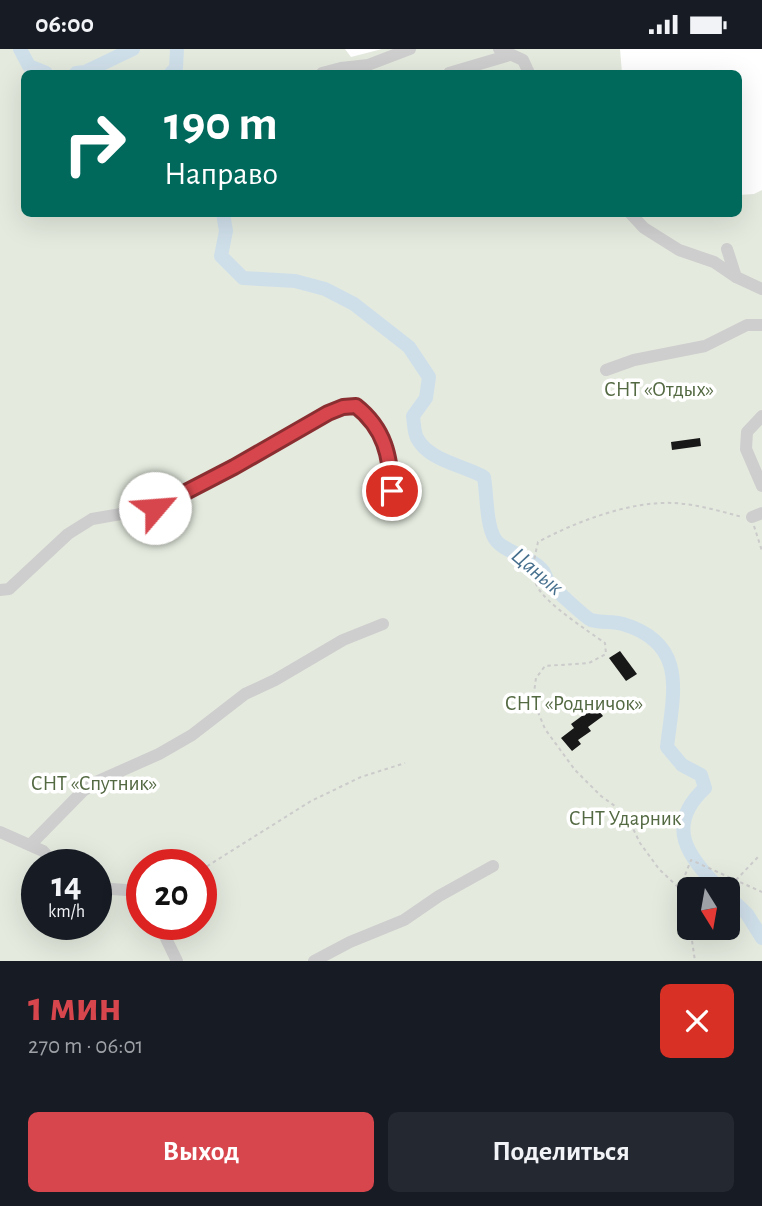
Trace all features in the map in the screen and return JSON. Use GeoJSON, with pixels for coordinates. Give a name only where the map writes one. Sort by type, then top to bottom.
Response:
{"type":"FeatureCollection","features":[{"type":"Feature","properties":{"kind":"street"},"geometry":{"type":"LineString","coordinates":[[333,70],[368,65],[410,49]]}},
{"type":"Feature","properties":{"kind":"street"},"geometry":{"type":"LineString","coordinates":[[457,70],[505,52],[523,60],[528,70]]}},
{"type":"Feature","properties":{"kind":"street"},"geometry":{"type":"LineString","coordinates":[[634,217],[679,250],[714,262],[736,277],[762,289]]}},
{"type":"Feature","properties":{"kind":"street"},"geometry":{"type":"LineString","coordinates":[[727,249],[736,277]]}},
{"type":"Feature","properties":{"kind":"street"},"geometry":{"type":"LineString","coordinates":[[606,370],[634,360],[705,347],[747,325],[762,325]]}},
{"type":"Feature","properties":{"kind":"street"},"geometry":{"type":"LineString","coordinates":[[0,590],[9,589],[68,534],[92,519],[155,508],[343,407],[356,406],[368,415],[391,462],[392,491]]}},
{"type":"Feature","properties":{"kind":"street"},"geometry":{"type":"LineString","coordinates":[[762,416],[747,432],[746,449],[762,486]]}},
{"type":"Feature","properties":{"kind":"street"},"geometry":{"type":"LineString","coordinates":[[30,845],[83,791],[96,782],[159,754],[192,735],[245,694],[275,680],[343,640],[383,624]]}},
{"type":"Feature","properties":{"kind":"street"},"geometry":{"type":"LineString","coordinates":[[0,832],[39,849]]}},
{"type":"Feature","properties":{"kind":"street"},"geometry":{"type":"LineString","coordinates":[[314,961],[404,920],[439,896],[493,866]]}},
{"type":"Feature","properties":{"kind":"street"},"geometry":{"type":"LineString","coordinates":[[167,940],[177,961]]}},
{"type":"Feature","properties":{"kind":"path"},"geometry":{"type":"LineString","coordinates":[[677,886],[659,869],[640,843],[626,814],[601,796],[575,770],[545,729],[533,700],[536,678],[545,667],[589,663],[606,654],[605,643],[550,601],[536,586],[533,565],[538,542],[565,528],[630,508],[671,503],[757,515],[762,551]]}},
{"type":"Feature","properties":{"kind":"path"},"geometry":{"type":"LineString","coordinates":[[217,860],[312,801],[361,777],[404,763]]}},
{"type":"Feature","properties":{"kind":"path"},"geometry":{"type":"LineString","coordinates":[[739,877],[758,857]]}},
{"type":"Feature","properties":{"kind":"path"},"geometry":{"type":"LineString","coordinates":[[685,877],[691,860],[727,877]]}},
{"type":"Feature","properties":{"kind":"path"},"geometry":{"type":"LineString","coordinates":[[740,883],[762,892]]}},
{"type":"Feature","properties":{"kind":"path"},"geometry":{"type":"LineString","coordinates":[[692,940],[695,961]]}},
{"type":"Feature","properties":{"kind":"green space"},"geometry":{"type":"Polygon","coordinates":[[[0,49],[345,49],[351,57],[382,49],[620,49],[622,70],[21,70],[21,217],[742,217],[742,195],[762,190],[762,961],[0,961],[0,49]]]}},
{"type":"Feature","properties":{"kind":"building"},"geometry":{"type":"Polygon","coordinates":[[[700,438],[701,446],[672,450],[671,442],[700,438]]]}},
{"type":"Feature","properties":{"kind":"building"},"geometry":{"type":"Polygon","coordinates":[[[620,651],[637,674],[626,681],[609,658],[620,651]]]}},
{"type":"Feature","properties":{"kind":"building"},"geometry":{"type":"Polygon","coordinates":[[[592,702],[603,716],[588,727],[591,731],[578,740],[581,744],[572,751],[561,738],[574,728],[571,724],[586,713],[583,710],[592,702]]]}},
{"type":"Feature","properties":{"kind":"waterway","name":"Цанык"},"geometry":{"type":"LineString","coordinates":[[20,49],[29,66],[39,70]]}},
{"type":"Feature","properties":{"kind":"waterway","name":"Цанык"},"geometry":{"type":"LineString","coordinates":[[89,70],[133,49]]}},
{"type":"Feature","properties":{"kind":"waterway","name":"Цанык"},"geometry":{"type":"LineString","coordinates":[[174,70],[177,49]]}},
{"type":"Feature","properties":{"kind":"waterway","name":"Цанык"},"geometry":{"type":"LineString","coordinates":[[224,217],[226,231],[221,256],[243,278],[295,281],[325,289],[354,304],[409,347],[429,377],[426,398],[413,416],[417,438],[422,446],[438,457],[484,477],[490,526],[499,544],[538,566],[548,581],[591,620],[623,624],[644,633],[659,644],[668,658],[672,673],[672,708],[667,747],[682,765],[701,775],[705,788],[693,802],[683,828],[690,853],[708,877]]}},
{"type":"Feature","properties":{"kind":"waterway","name":"Цанык"},"geometry":{"type":"LineString","coordinates":[[740,907],[762,938]]}},
{"type":"Feature","properties":{"kind":"route"},"geometry":{"type":"LineString","coordinates":[[155,508],[328,413],[343,407],[356,406],[368,415],[387,448],[391,462],[392,491]]}},
{"type":"Feature","properties":{"kind":"park label","name":"СНТ «Отдых»"},"geometry":{"type":"Point","coordinates":[659,389]}},
{"type":"Feature","properties":{"kind":"park label","name":"СНТ «Родничок»"},"geometry":{"type":"Point","coordinates":[574,703]}},
{"type":"Feature","properties":{"kind":"park label","name":"СНТ «Спутник»"},"geometry":{"type":"Point","coordinates":[94,783]}},
{"type":"Feature","properties":{"kind":"park label","name":"СНТ Ударник"},"geometry":{"type":"Point","coordinates":[625,818]}}]}
